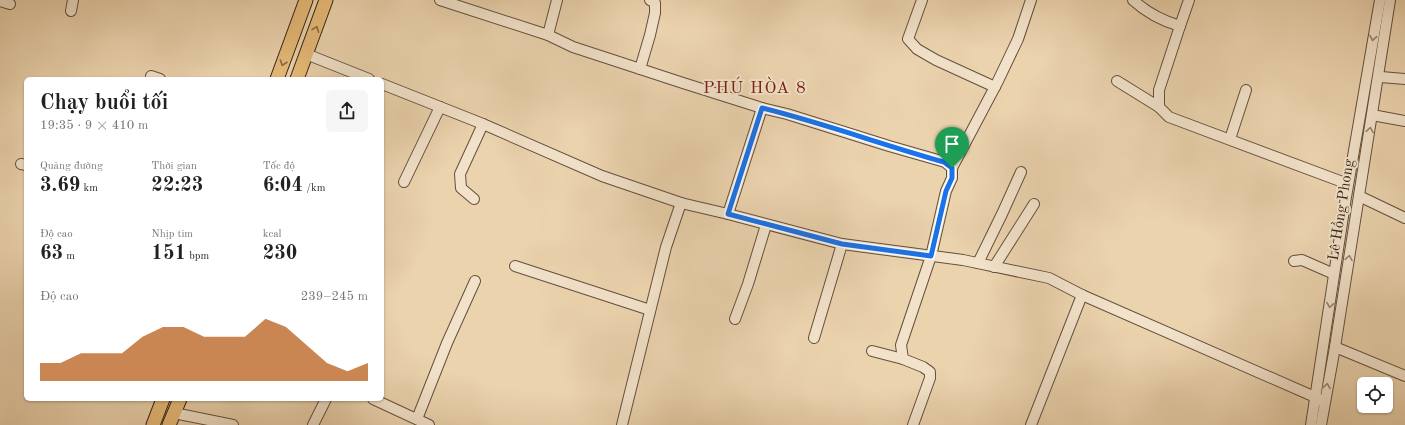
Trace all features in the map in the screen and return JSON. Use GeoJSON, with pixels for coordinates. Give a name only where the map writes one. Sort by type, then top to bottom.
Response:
{"type":"FeatureCollection","features":[{"type":"Feature","properties":{"kind":"main road"},"geometry":{"type":"LineString","coordinates":[[279,77],[306,0]]}},
{"type":"Feature","properties":{"kind":"main road"},"geometry":{"type":"LineString","coordinates":[[298,77],[326,0]]}},
{"type":"Feature","properties":{"kind":"main road"},"geometry":{"type":"LineString","coordinates":[[153,425],[162,401]]}},
{"type":"Feature","properties":{"kind":"main road"},"geometry":{"type":"LineString","coordinates":[[172,419],[179,401]]}},
{"type":"Feature","properties":{"kind":"street"},"geometry":{"type":"LineString","coordinates":[[71,10],[74,0]]}},
{"type":"Feature","properties":{"kind":"street"},"geometry":{"type":"LineString","coordinates":[[440,0],[548,35],[573,47],[640,69],[762,108],[787,114],[944,162],[952,168]]}},
{"type":"Feature","properties":{"kind":"street"},"geometry":{"type":"LineString","coordinates":[[548,35],[557,0]]}},
{"type":"Feature","properties":{"kind":"street"},"geometry":{"type":"LineString","coordinates":[[640,69],[655,13],[654,3],[650,0]]}},
{"type":"Feature","properties":{"kind":"street"},"geometry":{"type":"LineString","coordinates":[[922,0],[908,39],[917,49],[936,60],[995,87]]}},
{"type":"Feature","properties":{"kind":"street"},"geometry":{"type":"LineString","coordinates":[[903,359],[900,345],[931,256],[946,191],[952,178],[952,168],[995,87],[1018,39],[1031,0]]}},
{"type":"Feature","properties":{"kind":"street"},"geometry":{"type":"LineString","coordinates":[[1133,0],[1147,11],[1180,26]]}},
{"type":"Feature","properties":{"kind":"street"},"geometry":{"type":"LineString","coordinates":[[1159,108],[1159,90],[1189,0]]}},
{"type":"Feature","properties":{"kind":"street","name":"Lê Hồng Phong"},"geometry":{"type":"LineString","coordinates":[[1311,425],[1348,184],[1380,0]]}},
{"type":"Feature","properties":{"kind":"street","name":"Lê Hồng Phong"},"geometry":{"type":"LineString","coordinates":[[1321,425],[1335,347],[1390,0]]}},
{"type":"Feature","properties":{"kind":"street"},"geometry":{"type":"LineString","coordinates":[[306,54],[364,77]]}},
{"type":"Feature","properties":{"kind":"street"},"geometry":{"type":"LineString","coordinates":[[1378,79],[1381,77],[1405,79]]}},
{"type":"Feature","properties":{"kind":"street"},"geometry":{"type":"LineString","coordinates":[[1117,81],[1159,108],[1169,117],[1348,184]]}},
{"type":"Feature","properties":{"kind":"street"},"geometry":{"type":"LineString","coordinates":[[384,85],[483,124],[602,176],[681,204],[728,214],[842,244],[978,263],[1049,278],[1082,295],[1315,396],[1324,402]]}},
{"type":"Feature","properties":{"kind":"street"},"geometry":{"type":"LineString","coordinates":[[1230,139],[1246,90]]}},
{"type":"Feature","properties":{"kind":"street"},"geometry":{"type":"LineString","coordinates":[[404,182],[440,107]]}},
{"type":"Feature","properties":{"kind":"street"},"geometry":{"type":"LineString","coordinates":[[728,214],[762,108]]}},
{"type":"Feature","properties":{"kind":"street"},"geometry":{"type":"LineString","coordinates":[[1372,114],[1405,121]]}},
{"type":"Feature","properties":{"kind":"street"},"geometry":{"type":"LineString","coordinates":[[474,199],[461,188],[460,174],[483,124]]}},
{"type":"Feature","properties":{"kind":"street"},"geometry":{"type":"LineString","coordinates":[[978,263],[1021,172]]}},
{"type":"Feature","properties":{"kind":"street"},"geometry":{"type":"LineString","coordinates":[[1359,196],[1405,218]]}},
{"type":"Feature","properties":{"kind":"street"},"geometry":{"type":"LineString","coordinates":[[622,425],[666,247],[681,204]]}},
{"type":"Feature","properties":{"kind":"street"},"geometry":{"type":"LineString","coordinates":[[994,267],[1034,204]]}},
{"type":"Feature","properties":{"kind":"street"},"geometry":{"type":"LineString","coordinates":[[735,319],[748,284],[766,225]]}},
{"type":"Feature","properties":{"kind":"street"},"geometry":{"type":"LineString","coordinates":[[814,338],[842,244]]}},
{"type":"Feature","properties":{"kind":"street"},"geometry":{"type":"LineString","coordinates":[[1294,261],[1302,260],[1334,274]]}},
{"type":"Feature","properties":{"kind":"street"},"geometry":{"type":"LineString","coordinates":[[516,266],[650,310]]}},
{"type":"Feature","properties":{"kind":"street"},"geometry":{"type":"LineString","coordinates":[[417,419],[447,343],[475,281]]}},
{"type":"Feature","properties":{"kind":"street"},"geometry":{"type":"LineString","coordinates":[[1031,425],[1082,295]]}},
{"type":"Feature","properties":{"kind":"street"},"geometry":{"type":"LineString","coordinates":[[1335,347],[1405,376]]}},
{"type":"Feature","properties":{"kind":"street"},"geometry":{"type":"LineString","coordinates":[[872,350],[923,366],[930,372],[930,378],[913,425]]}},
{"type":"Feature","properties":{"kind":"street"},"geometry":{"type":"LineString","coordinates":[[313,425],[325,401]]}},
{"type":"Feature","properties":{"kind":"street"},"geometry":{"type":"LineString","coordinates":[[376,401],[429,425]]}},
{"type":"Feature","properties":{"kind":"street"},"geometry":{"type":"LineString","coordinates":[[172,419],[233,425]]}},
{"type":"Feature","properties":{"kind":"district","name":"PHÚ HÒA 8"},"geometry":{"type":"Point","coordinates":[755,88]}},
{"type":"Feature","properties":{"kind":"route"},"geometry":{"type":"LineString","coordinates":[[762,108],[787,114],[944,162],[952,168],[952,178],[946,191],[931,256],[842,244],[728,214],[762,108]]}}]}
